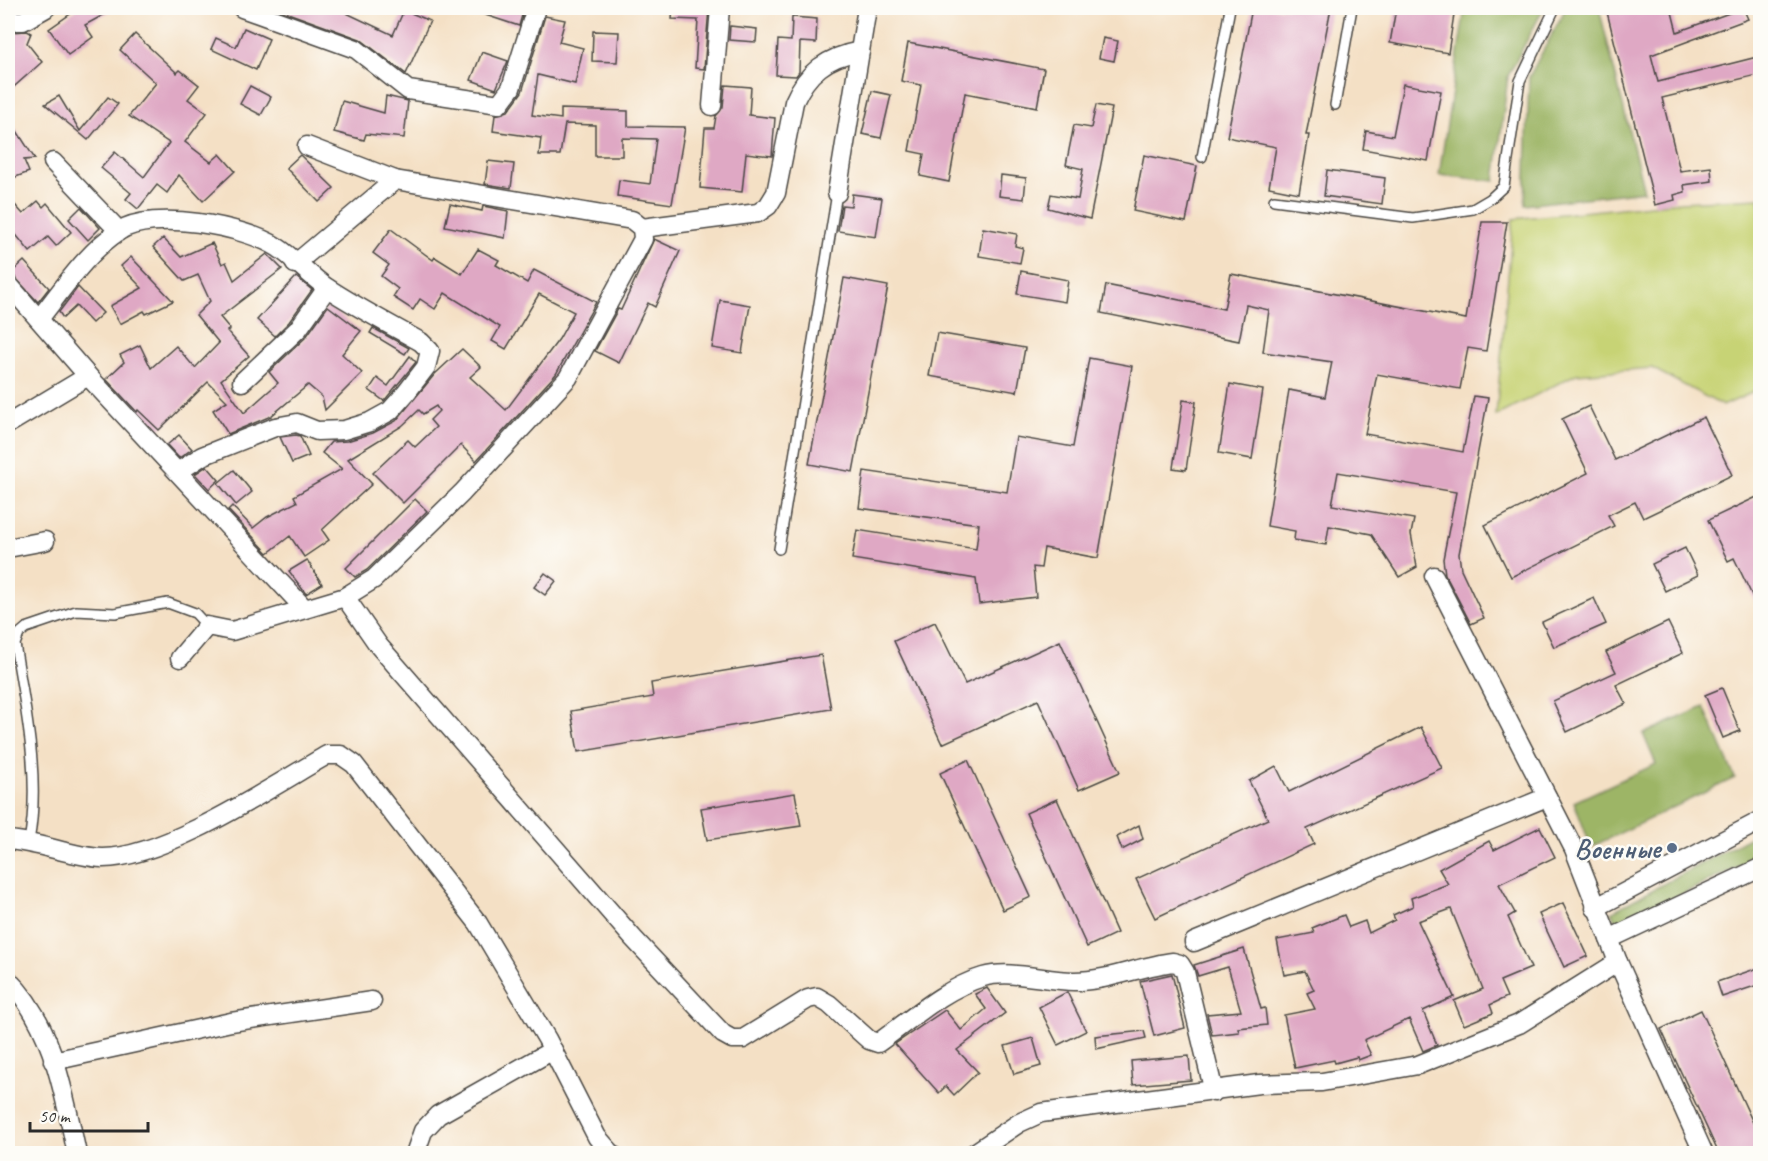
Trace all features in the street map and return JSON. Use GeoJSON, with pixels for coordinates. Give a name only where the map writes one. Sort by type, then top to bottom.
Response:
{"type":"FeatureCollection","features":[{"type":"Feature","properties":{"kind":"street"},"geometry":{"type":"LineString","coordinates":[[8,21],[23,21],[46,8]]}},
{"type":"Feature","properties":{"kind":"street"},"geometry":{"type":"LineString","coordinates":[[242,8],[356,49],[408,90],[499,104],[511,88],[536,8]]}},
{"type":"Feature","properties":{"kind":"street"},"geometry":{"type":"LineString","coordinates":[[712,106],[720,8]]}},
{"type":"Feature","properties":{"kind":"street"},"geometry":{"type":"LineString","coordinates":[[837,193],[867,8]]}},
{"type":"Feature","properties":{"kind":"street"},"geometry":{"type":"LineString","coordinates":[[307,146],[395,180],[632,220],[642,228],[758,213],[768,206],[776,193],[794,102],[800,89],[825,61],[860,51]]}},
{"type":"Feature","properties":{"kind":"street"},"geometry":{"type":"LineString","coordinates":[[53,162],[119,231]]}},
{"type":"Feature","properties":{"kind":"street"},"geometry":{"type":"LineString","coordinates":[[295,264],[395,180]]}},
{"type":"Feature","properties":{"kind":"street"},"geometry":{"type":"LineString","coordinates":[[39,319],[85,262],[119,231],[139,224],[192,222],[233,228],[277,247],[327,288],[421,342],[430,351],[426,367],[406,393],[390,411],[370,422],[344,430],[317,431],[297,423],[275,427],[202,456],[178,472]]}},
{"type":"Feature","properties":{"kind":"street"},"geometry":{"type":"LineString","coordinates":[[180,658],[207,626],[232,632],[345,597],[374,579],[462,493],[568,378],[643,239],[642,228]]}},
{"type":"Feature","properties":{"kind":"street"},"geometry":{"type":"LineString","coordinates":[[8,284],[88,376],[304,608]]}},
{"type":"Feature","properties":{"kind":"street"},"geometry":{"type":"LineString","coordinates":[[242,382],[298,329],[327,288]]}},
{"type":"Feature","properties":{"kind":"street"},"geometry":{"type":"LineString","coordinates":[[8,424],[88,376]]}},
{"type":"Feature","properties":{"kind":"street"},"geometry":{"type":"LineString","coordinates":[[8,548],[45,541]]}},
{"type":"Feature","properties":{"kind":"street"},"geometry":{"type":"LineString","coordinates":[[1434,576],[1574,849],[1595,908],[1618,962],[1704,1154]]}},
{"type":"Feature","properties":{"kind":"street"},"geometry":{"type":"LineString","coordinates":[[345,597],[387,655],[626,929],[723,1034],[732,1039],[743,1039],[808,999],[817,997],[829,1004],[869,1040],[878,1043],[950,993],[982,977],[1000,975],[1074,981],[1113,977],[1173,962],[1180,964],[1185,972],[1214,1092]]}},
{"type":"Feature","properties":{"kind":"street"},"geometry":{"type":"LineString","coordinates":[[8,840],[29,841],[100,858],[126,854],[167,843],[250,800],[327,755],[341,755],[354,764],[478,923],[553,1050],[597,1137],[612,1154]]}},
{"type":"Feature","properties":{"kind":"street"},"geometry":{"type":"LineString","coordinates":[[1194,942],[1546,797]]}},
{"type":"Feature","properties":{"kind":"street"},"geometry":{"type":"LineString","coordinates":[[1595,908],[1761,821]]}},
{"type":"Feature","properties":{"kind":"street"},"geometry":{"type":"LineString","coordinates":[[1609,939],[1761,868]]}},
{"type":"Feature","properties":{"kind":"street"},"geometry":{"type":"LineString","coordinates":[[973,1154],[1019,1124],[1041,1113],[1214,1092],[1259,1084],[1322,1082],[1418,1065],[1519,1024],[1618,962]]}},
{"type":"Feature","properties":{"kind":"street"},"geometry":{"type":"LineString","coordinates":[[8,980],[20,992],[43,1032],[53,1060],[77,1154]]}},
{"type":"Feature","properties":{"kind":"street"},"geometry":{"type":"LineString","coordinates":[[53,1060],[231,1022],[372,1001]]}},
{"type":"Feature","properties":{"kind":"street"},"geometry":{"type":"LineString","coordinates":[[415,1154],[423,1131],[438,1115],[553,1050]]}},
{"type":"Feature","properties":{"kind":"lane"},"geometry":{"type":"LineString","coordinates":[[1202,158],[1230,8]]}},
{"type":"Feature","properties":{"kind":"lane"},"geometry":{"type":"LineString","coordinates":[[1335,105],[1352,8]]}},
{"type":"Feature","properties":{"kind":"lane"},"geometry":{"type":"LineString","coordinates":[[1274,200],[1413,218],[1473,209],[1491,199],[1503,186],[1520,81],[1555,8]]}},
{"type":"Feature","properties":{"kind":"lane"},"geometry":{"type":"LineString","coordinates":[[779,549],[837,193]]}},
{"type":"Feature","properties":{"kind":"lane"},"geometry":{"type":"LineString","coordinates":[[29,841],[34,805],[27,716],[15,644],[19,634],[26,628],[76,611],[115,613],[168,603],[195,613],[207,626]]}},
{"type":"Feature","properties":{"kind":"green space"},"geometry":{"type":"Polygon","coordinates":[[[1465,8],[1544,8],[1508,76],[1495,181],[1439,175],[1465,8]]]}},
{"type":"Feature","properties":{"kind":"green space"},"geometry":{"type":"Polygon","coordinates":[[[1566,8],[1599,8],[1644,191],[1525,205],[1529,77],[1566,8]]]}},
{"type":"Feature","properties":{"kind":"green space"},"geometry":{"type":"Polygon","coordinates":[[[1760,198],[1760,389],[1723,406],[1652,368],[1576,374],[1496,416],[1513,219],[1681,202],[1760,198]]]}},
{"type":"Feature","properties":{"kind":"green space"},"geometry":{"type":"Polygon","coordinates":[[[1704,707],[1735,778],[1591,847],[1574,802],[1656,764],[1643,734],[1704,707]]]}},
{"type":"Feature","properties":{"kind":"green space"},"geometry":{"type":"Polygon","coordinates":[[[1760,832],[1760,856],[1619,925],[1611,912],[1760,832]]]}},
{"type":"Feature","properties":{"kind":"building"},"geometry":{"type":"Polygon","coordinates":[[[79,8],[116,8],[85,25],[93,37],[68,55],[49,29],[79,8]]]}},
{"type":"Feature","properties":{"kind":"building"},"geometry":{"type":"Polygon","coordinates":[[[274,8],[336,8],[393,35],[404,10],[430,21],[406,74],[360,39],[274,8]]]}},
{"type":"Feature","properties":{"kind":"building"},"geometry":{"type":"Polygon","coordinates":[[[470,8],[524,8],[519,26],[470,10],[470,8]]]}},
{"type":"Feature","properties":{"kind":"building"},"geometry":{"type":"Polygon","coordinates":[[[673,8],[709,8],[704,69],[695,68],[698,20],[672,19],[673,8]]]}},
{"type":"Feature","properties":{"kind":"building"},"geometry":{"type":"Polygon","coordinates":[[[1252,8],[1331,8],[1306,135],[1309,135],[1299,193],[1269,187],[1276,147],[1227,137],[1252,8]]]}},
{"type":"Feature","properties":{"kind":"building"},"geometry":{"type":"Polygon","coordinates":[[[1396,8],[1455,8],[1448,53],[1390,43],[1396,8]]]}},
{"type":"Feature","properties":{"kind":"building"},"geometry":{"type":"Polygon","coordinates":[[[1606,8],[1671,8],[1677,32],[1743,8],[1748,19],[1651,55],[1658,82],[1761,56],[1761,74],[1662,98],[1680,171],[1711,167],[1712,181],[1684,185],[1685,192],[1674,195],[1675,200],[1655,205],[1606,8]]]}},
{"type":"Feature","properties":{"kind":"building"},"geometry":{"type":"Polygon","coordinates":[[[545,16],[565,20],[559,42],[583,48],[575,84],[538,75],[532,115],[561,119],[561,109],[628,111],[628,126],[685,127],[672,204],[617,196],[619,180],[650,184],[656,139],[622,138],[622,156],[595,156],[595,125],[565,124],[560,155],[539,155],[541,138],[493,131],[495,115],[508,111],[522,92],[545,16]]]}},
{"type":"Feature","properties":{"kind":"building"},"geometry":{"type":"Polygon","coordinates":[[[792,17],[817,19],[816,43],[800,42],[799,72],[796,76],[776,75],[778,40],[791,41],[792,17]]]}},
{"type":"Feature","properties":{"kind":"building"},"geometry":{"type":"Polygon","coordinates":[[[730,26],[757,29],[756,42],[729,40],[730,26]]]}},
{"type":"Feature","properties":{"kind":"building"},"geometry":{"type":"Polygon","coordinates":[[[244,28],[269,39],[256,70],[211,49],[216,38],[236,47],[244,28]]]}},
{"type":"Feature","properties":{"kind":"building"},"geometry":{"type":"Polygon","coordinates":[[[27,31],[31,33],[27,43],[42,62],[8,92],[8,38],[10,32],[27,31]]]}},
{"type":"Feature","properties":{"kind":"building"},"geometry":{"type":"Polygon","coordinates":[[[593,31],[619,32],[617,62],[592,61],[593,31]]]}},
{"type":"Feature","properties":{"kind":"building"},"geometry":{"type":"Polygon","coordinates":[[[135,34],[177,73],[180,70],[199,85],[188,99],[207,113],[185,142],[211,162],[220,154],[235,171],[203,201],[179,175],[167,193],[157,185],[138,209],[126,199],[131,193],[101,168],[115,152],[144,177],[169,143],[129,116],[156,83],[120,50],[135,34]]]}},
{"type":"Feature","properties":{"kind":"building"},"geometry":{"type":"Polygon","coordinates":[[[1103,38],[1118,41],[1114,61],[1099,58],[1103,38]]]}},
{"type":"Feature","properties":{"kind":"building"},"geometry":{"type":"Polygon","coordinates":[[[908,43],[1044,69],[1037,107],[965,93],[949,182],[920,176],[924,154],[909,151],[921,85],[901,81],[908,43]]]}},
{"type":"Feature","properties":{"kind":"building"},"geometry":{"type":"Polygon","coordinates":[[[482,52],[508,61],[496,89],[471,80],[482,52]]]}},
{"type":"Feature","properties":{"kind":"building"},"geometry":{"type":"Polygon","coordinates":[[[1403,84],[1441,91],[1428,161],[1363,149],[1366,131],[1393,136],[1403,84]]]}},
{"type":"Feature","properties":{"kind":"building"},"geometry":{"type":"Polygon","coordinates":[[[725,85],[751,87],[749,115],[775,118],[772,156],[746,153],[742,192],[700,188],[705,128],[714,128],[716,116],[723,107],[725,85]]]}},
{"type":"Feature","properties":{"kind":"building"},"geometry":{"type":"Polygon","coordinates":[[[250,86],[271,97],[261,115],[240,104],[250,86]]]}},
{"type":"Feature","properties":{"kind":"building"},"geometry":{"type":"Polygon","coordinates":[[[872,91],[891,95],[881,138],[862,134],[872,91]]]}},
{"type":"Feature","properties":{"kind":"building"},"geometry":{"type":"Polygon","coordinates":[[[59,96],[80,131],[108,97],[118,104],[88,140],[45,104],[59,96]]]}},
{"type":"Feature","properties":{"kind":"building"},"geometry":{"type":"Polygon","coordinates":[[[386,96],[408,101],[404,138],[366,134],[364,140],[334,132],[342,101],[384,113],[386,96]]]}},
{"type":"Feature","properties":{"kind":"building"},"geometry":{"type":"Polygon","coordinates":[[[1096,105],[1112,108],[1090,219],[1048,208],[1051,194],[1078,199],[1083,169],[1066,165],[1074,125],[1091,128],[1096,105]]]}},
{"type":"Feature","properties":{"kind":"building"},"geometry":{"type":"Polygon","coordinates":[[[8,117],[35,159],[24,160],[29,172],[8,180],[8,117]]]}},
{"type":"Feature","properties":{"kind":"building"},"geometry":{"type":"Polygon","coordinates":[[[300,155],[334,188],[319,202],[286,168],[300,155]]]}},
{"type":"Feature","properties":{"kind":"building"},"geometry":{"type":"Polygon","coordinates":[[[1144,155],[1197,166],[1186,222],[1133,211],[1144,155]]]}},
{"type":"Feature","properties":{"kind":"building"},"geometry":{"type":"Polygon","coordinates":[[[488,161],[514,164],[511,188],[485,184],[488,161]]]}},
{"type":"Feature","properties":{"kind":"building"},"geometry":{"type":"Polygon","coordinates":[[[1327,170],[1385,178],[1382,204],[1324,196],[1327,170]]]}},
{"type":"Feature","properties":{"kind":"building"},"geometry":{"type":"Polygon","coordinates":[[[1001,175],[1026,178],[1024,199],[999,196],[1001,175]]]}},
{"type":"Feature","properties":{"kind":"building"},"geometry":{"type":"Polygon","coordinates":[[[852,194],[882,198],[876,237],[838,231],[842,205],[851,206],[852,194]]]}},
{"type":"Feature","properties":{"kind":"building"},"geometry":{"type":"Polygon","coordinates":[[[8,197],[23,214],[38,201],[43,207],[47,203],[71,232],[56,246],[48,237],[30,252],[8,225],[8,197]]]}},
{"type":"Feature","properties":{"kind":"building"},"geometry":{"type":"Polygon","coordinates":[[[450,204],[482,211],[483,206],[508,211],[505,238],[445,226],[450,204]]]}},
{"type":"Feature","properties":{"kind":"building"},"geometry":{"type":"Polygon","coordinates":[[[81,207],[100,228],[88,240],[69,219],[81,207]]]}},
{"type":"Feature","properties":{"kind":"building"},"geometry":{"type":"Polygon","coordinates":[[[1482,222],[1507,222],[1486,351],[1468,348],[1460,389],[1377,374],[1365,434],[1463,452],[1474,396],[1488,398],[1459,554],[1461,569],[1484,618],[1471,624],[1445,574],[1443,559],[1456,492],[1338,472],[1332,505],[1414,519],[1411,534],[1417,567],[1399,577],[1371,534],[1329,526],[1326,545],[1294,540],[1295,531],[1267,526],[1289,390],[1325,397],[1332,362],[1263,352],[1269,310],[1246,305],[1239,341],[1101,313],[1106,285],[1224,309],[1231,274],[1466,319],[1482,222]]]}},
{"type":"Feature","properties":{"kind":"building"},"geometry":{"type":"Polygon","coordinates":[[[983,228],[1017,234],[1015,246],[1023,248],[1020,263],[979,256],[983,228]]]}},
{"type":"Feature","properties":{"kind":"building"},"geometry":{"type":"Polygon","coordinates":[[[391,229],[433,260],[435,257],[462,274],[478,249],[499,260],[496,265],[527,283],[534,270],[596,302],[556,374],[476,461],[461,445],[403,503],[373,473],[408,440],[415,447],[436,427],[430,420],[439,411],[436,406],[423,414],[419,410],[402,426],[348,459],[372,484],[322,530],[329,540],[304,557],[290,536],[268,553],[228,510],[232,506],[253,528],[267,517],[297,502],[294,496],[342,469],[322,453],[331,442],[347,441],[373,433],[396,421],[435,374],[462,349],[481,367],[470,377],[506,410],[559,339],[574,312],[539,294],[506,349],[492,341],[500,327],[445,293],[435,309],[420,299],[413,310],[393,297],[398,289],[381,276],[389,265],[373,253],[391,229]]]}},
{"type":"Feature","properties":{"kind":"building"},"geometry":{"type":"Polygon","coordinates":[[[163,238],[181,257],[212,243],[222,264],[226,262],[234,280],[267,254],[282,269],[220,317],[230,329],[227,331],[249,356],[221,380],[244,413],[278,383],[269,372],[306,337],[328,306],[361,331],[342,354],[362,373],[325,410],[322,397],[308,385],[271,416],[228,434],[213,410],[227,401],[208,382],[159,430],[138,410],[137,412],[106,379],[124,362],[120,355],[140,345],[151,368],[176,346],[195,368],[219,343],[196,315],[210,301],[198,275],[184,281],[153,247],[163,238]]]}},
{"type":"Feature","properties":{"kind":"building"},"geometry":{"type":"Polygon","coordinates":[[[654,239],[680,251],[655,307],[648,303],[619,363],[595,351],[618,309],[621,310],[654,239]]]}},
{"type":"Feature","properties":{"kind":"building"},"geometry":{"type":"Polygon","coordinates":[[[131,257],[173,301],[146,314],[144,311],[120,324],[110,306],[142,288],[121,266],[131,257]]]}},
{"type":"Feature","properties":{"kind":"building"},"geometry":{"type":"Polygon","coordinates":[[[24,261],[49,288],[38,302],[11,273],[24,261]]]}},
{"type":"Feature","properties":{"kind":"building"},"geometry":{"type":"Polygon","coordinates":[[[1021,271],[1068,280],[1065,302],[1017,294],[1021,271]]]}},
{"type":"Feature","properties":{"kind":"building"},"geometry":{"type":"Polygon","coordinates":[[[296,277],[312,290],[289,322],[275,336],[257,320],[296,277]]]}},
{"type":"Feature","properties":{"kind":"building"},"geometry":{"type":"Polygon","coordinates":[[[844,278],[888,286],[853,472],[809,464],[844,278]]]}},
{"type":"Feature","properties":{"kind":"building"},"geometry":{"type":"Polygon","coordinates":[[[78,287],[103,313],[92,323],[76,306],[63,318],[59,312],[78,287]]]}},
{"type":"Feature","properties":{"kind":"building"},"geometry":{"type":"Polygon","coordinates":[[[720,300],[750,305],[742,353],[712,348],[720,300]]]}},
{"type":"Feature","properties":{"kind":"building"},"geometry":{"type":"Polygon","coordinates":[[[373,328],[409,348],[405,354],[370,333],[373,328]]]}},
{"type":"Feature","properties":{"kind":"building"},"geometry":{"type":"Polygon","coordinates":[[[937,333],[1025,348],[1017,392],[929,376],[937,333]]]}},
{"type":"Feature","properties":{"kind":"building"},"geometry":{"type":"Polygon","coordinates":[[[410,356],[416,362],[384,401],[369,390],[377,378],[388,386],[410,356]]]}},
{"type":"Feature","properties":{"kind":"building"},"geometry":{"type":"Polygon","coordinates":[[[1089,358],[1132,366],[1098,558],[1044,548],[1041,568],[1033,567],[1036,597],[979,604],[976,579],[852,559],[857,530],[976,549],[979,524],[859,508],[864,471],[1007,492],[1016,437],[1073,447],[1089,358]]]}},
{"type":"Feature","properties":{"kind":"building"},"geometry":{"type":"Polygon","coordinates":[[[1230,384],[1263,390],[1252,459],[1219,453],[1230,384]]]}},
{"type":"Feature","properties":{"kind":"building"},"geometry":{"type":"Polygon","coordinates":[[[1183,400],[1196,402],[1186,470],[1173,468],[1183,400]]]}},
{"type":"Feature","properties":{"kind":"building"},"geometry":{"type":"Polygon","coordinates":[[[1589,406],[1615,460],[1704,417],[1732,475],[1643,518],[1635,502],[1608,515],[1614,526],[1511,577],[1485,525],[1588,473],[1562,419],[1589,406]]]}},
{"type":"Feature","properties":{"kind":"building"},"geometry":{"type":"Polygon","coordinates":[[[179,435],[192,449],[179,458],[167,445],[179,435]]]}},
{"type":"Feature","properties":{"kind":"building"},"geometry":{"type":"Polygon","coordinates":[[[300,436],[309,456],[292,463],[280,437],[300,436]]]}},
{"type":"Feature","properties":{"kind":"building"},"geometry":{"type":"Polygon","coordinates":[[[207,466],[219,480],[209,489],[195,474],[207,466]]]}},
{"type":"Feature","properties":{"kind":"building"},"geometry":{"type":"Polygon","coordinates":[[[234,470],[252,492],[236,505],[218,483],[234,470]]]}},
{"type":"Feature","properties":{"kind":"building"},"geometry":{"type":"Polygon","coordinates":[[[1761,495],[1761,614],[1734,558],[1728,561],[1708,520],[1761,495]]]}},
{"type":"Feature","properties":{"kind":"building"},"geometry":{"type":"Polygon","coordinates":[[[415,499],[427,511],[367,570],[355,577],[346,568],[415,499]]]}},
{"type":"Feature","properties":{"kind":"building"},"geometry":{"type":"Polygon","coordinates":[[[1685,548],[1698,575],[1665,591],[1652,564],[1685,548]]]}},
{"type":"Feature","properties":{"kind":"building"},"geometry":{"type":"Polygon","coordinates":[[[307,560],[322,584],[306,594],[289,571],[307,560]]]}},
{"type":"Feature","properties":{"kind":"building"},"geometry":{"type":"Polygon","coordinates":[[[545,573],[556,581],[545,595],[534,587],[545,573]]]}},
{"type":"Feature","properties":{"kind":"building"},"geometry":{"type":"Polygon","coordinates":[[[1594,598],[1606,624],[1554,647],[1542,622],[1594,598]]]}},
{"type":"Feature","properties":{"kind":"building"},"geometry":{"type":"Polygon","coordinates":[[[935,622],[965,684],[1060,641],[1120,772],[1079,790],[1038,700],[942,744],[894,641],[935,622]]]}},
{"type":"Feature","properties":{"kind":"building"},"geometry":{"type":"Polygon","coordinates":[[[1668,622],[1683,653],[1616,685],[1626,704],[1567,732],[1553,701],[1616,672],[1606,652],[1668,622]]]}},
{"type":"Feature","properties":{"kind":"building"},"geometry":{"type":"Polygon","coordinates":[[[821,655],[831,709],[578,752],[571,711],[653,697],[651,683],[821,655]]]}},
{"type":"Feature","properties":{"kind":"building"},"geometry":{"type":"Polygon","coordinates":[[[1722,688],[1740,731],[1723,738],[1705,695],[1722,688]]]}},
{"type":"Feature","properties":{"kind":"building"},"geometry":{"type":"Polygon","coordinates":[[[1421,727],[1442,768],[1307,829],[1314,844],[1155,918],[1136,879],[1268,819],[1249,781],[1276,766],[1289,792],[1421,727]]]}},
{"type":"Feature","properties":{"kind":"building"},"geometry":{"type":"Polygon","coordinates":[[[968,760],[1031,897],[1003,910],[940,773],[968,760]]]}},
{"type":"Feature","properties":{"kind":"building"},"geometry":{"type":"Polygon","coordinates":[[[795,793],[801,826],[707,840],[701,808],[795,793]]]}},
{"type":"Feature","properties":{"kind":"building"},"geometry":{"type":"Polygon","coordinates":[[[1057,799],[1117,933],[1087,947],[1026,813],[1057,799]]]}},
{"type":"Feature","properties":{"kind":"building"},"geometry":{"type":"Polygon","coordinates":[[[1139,825],[1143,839],[1122,850],[1117,837],[1139,825]]]}},
{"type":"Feature","properties":{"kind":"building"},"geometry":{"type":"Polygon","coordinates":[[[1540,827],[1555,857],[1499,884],[1515,913],[1508,917],[1531,968],[1500,981],[1507,997],[1490,1005],[1493,1013],[1464,1025],[1454,1001],[1483,989],[1451,909],[1418,921],[1454,997],[1423,1011],[1437,1045],[1423,1051],[1409,1019],[1364,1040],[1371,1055],[1358,1060],[1357,1057],[1335,1063],[1334,1060],[1295,1068],[1284,1015],[1315,1009],[1307,993],[1314,990],[1305,971],[1284,975],[1277,940],[1314,933],[1312,928],[1344,915],[1349,927],[1365,921],[1369,933],[1395,920],[1393,915],[1413,906],[1411,898],[1448,884],[1439,869],[1489,841],[1494,850],[1540,827]]]}},
{"type":"Feature","properties":{"kind":"building"},"geometry":{"type":"Polygon","coordinates":[[[1563,903],[1588,956],[1564,967],[1539,914],[1563,903]]]}},
{"type":"Feature","properties":{"kind":"building"},"geometry":{"type":"Polygon","coordinates":[[[1244,949],[1261,1009],[1265,1008],[1267,1025],[1238,1028],[1239,1032],[1212,1035],[1207,1014],[1241,1011],[1228,967],[1198,976],[1194,965],[1244,949]]]}},
{"type":"Feature","properties":{"kind":"building"},"geometry":{"type":"Polygon","coordinates":[[[1761,967],[1761,984],[1722,997],[1717,982],[1761,967]]]}},
{"type":"Feature","properties":{"kind":"building"},"geometry":{"type":"Polygon","coordinates":[[[1172,974],[1185,1028],[1154,1036],[1140,981],[1172,974]]]}},
{"type":"Feature","properties":{"kind":"building"},"geometry":{"type":"Polygon","coordinates":[[[987,988],[1005,1013],[957,1050],[978,1072],[954,1095],[946,1086],[939,1093],[895,1044],[945,1010],[961,1030],[986,1009],[975,994],[987,988]]]}},
{"type":"Feature","properties":{"kind":"building"},"geometry":{"type":"Polygon","coordinates":[[[1067,992],[1086,1031],[1058,1045],[1039,1007],[1067,992]]]}},
{"type":"Feature","properties":{"kind":"building"},"geometry":{"type":"Polygon","coordinates":[[[1701,1010],[1761,1140],[1761,1154],[1719,1154],[1661,1029],[1701,1010]]]}},
{"type":"Feature","properties":{"kind":"building"},"geometry":{"type":"Polygon","coordinates":[[[1144,1031],[1146,1038],[1096,1049],[1095,1036],[1144,1031]]]}},
{"type":"Feature","properties":{"kind":"building"},"geometry":{"type":"Polygon","coordinates":[[[1033,1038],[1041,1066],[1014,1074],[1005,1046],[1033,1038]]]}},
{"type":"Feature","properties":{"kind":"building"},"geometry":{"type":"Polygon","coordinates":[[[1189,1056],[1191,1080],[1133,1085],[1131,1061],[1189,1056]]]}},
{"type":"Feature","properties":{"kind":"place","name":"Военные"},"geometry":{"type":"Point","coordinates":[1672,848]}}]}
